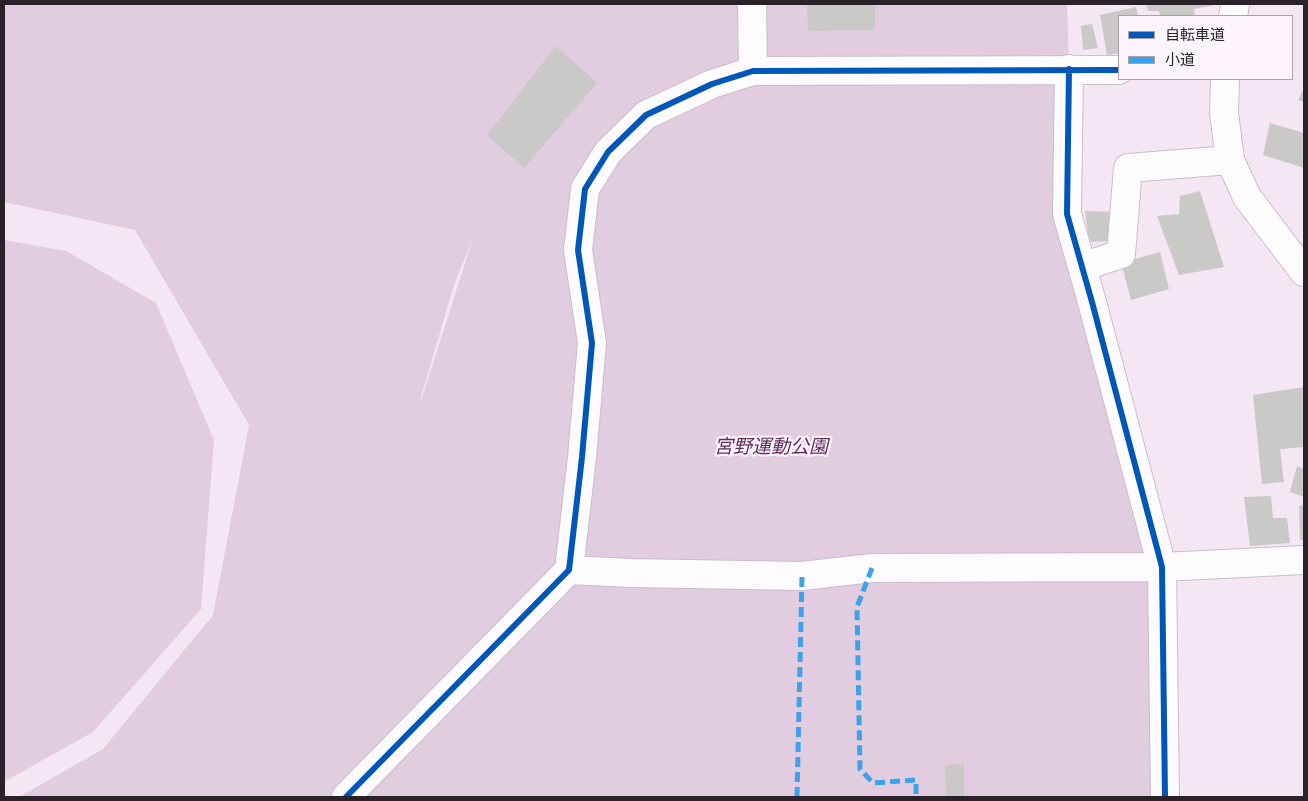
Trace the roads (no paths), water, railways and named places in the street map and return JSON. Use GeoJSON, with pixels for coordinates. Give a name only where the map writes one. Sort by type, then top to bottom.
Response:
{"type":"FeatureCollection","features":[{"type":"Feature","properties":{"kind":"street"},"geometry":{"type":"LineString","coordinates":[[752,4],[753,71]]}},
{"type":"Feature","properties":{"kind":"street"},"geometry":{"type":"LineString","coordinates":[[1069,69],[1066,214],[1082,267],[1162,567],[1165,797]]}},
{"type":"Feature","properties":{"kind":"street"},"geometry":{"type":"LineString","coordinates":[[346,797],[569,570],[582,457],[592,343],[578,250],[585,189],[608,152],[646,115],[712,84],[753,71],[1118,70]]}},
{"type":"Feature","properties":{"kind":"street"},"geometry":{"type":"LineString","coordinates":[[1225,80],[1224,113],[1230,160],[1246,197],[1304,272]]}},
{"type":"Feature","properties":{"kind":"street"},"geometry":{"type":"LineString","coordinates":[[1082,267],[1121,254],[1128,168],[1230,160]]}},
{"type":"Feature","properties":{"kind":"street"},"geometry":{"type":"LineString","coordinates":[[569,570],[802,576],[872,568],[1162,567],[1304,560]]}},
{"type":"Feature","properties":{"kind":"park label","name":"宮野運動公園"},"geometry":{"type":"Point","coordinates":[771,449]}}]}
